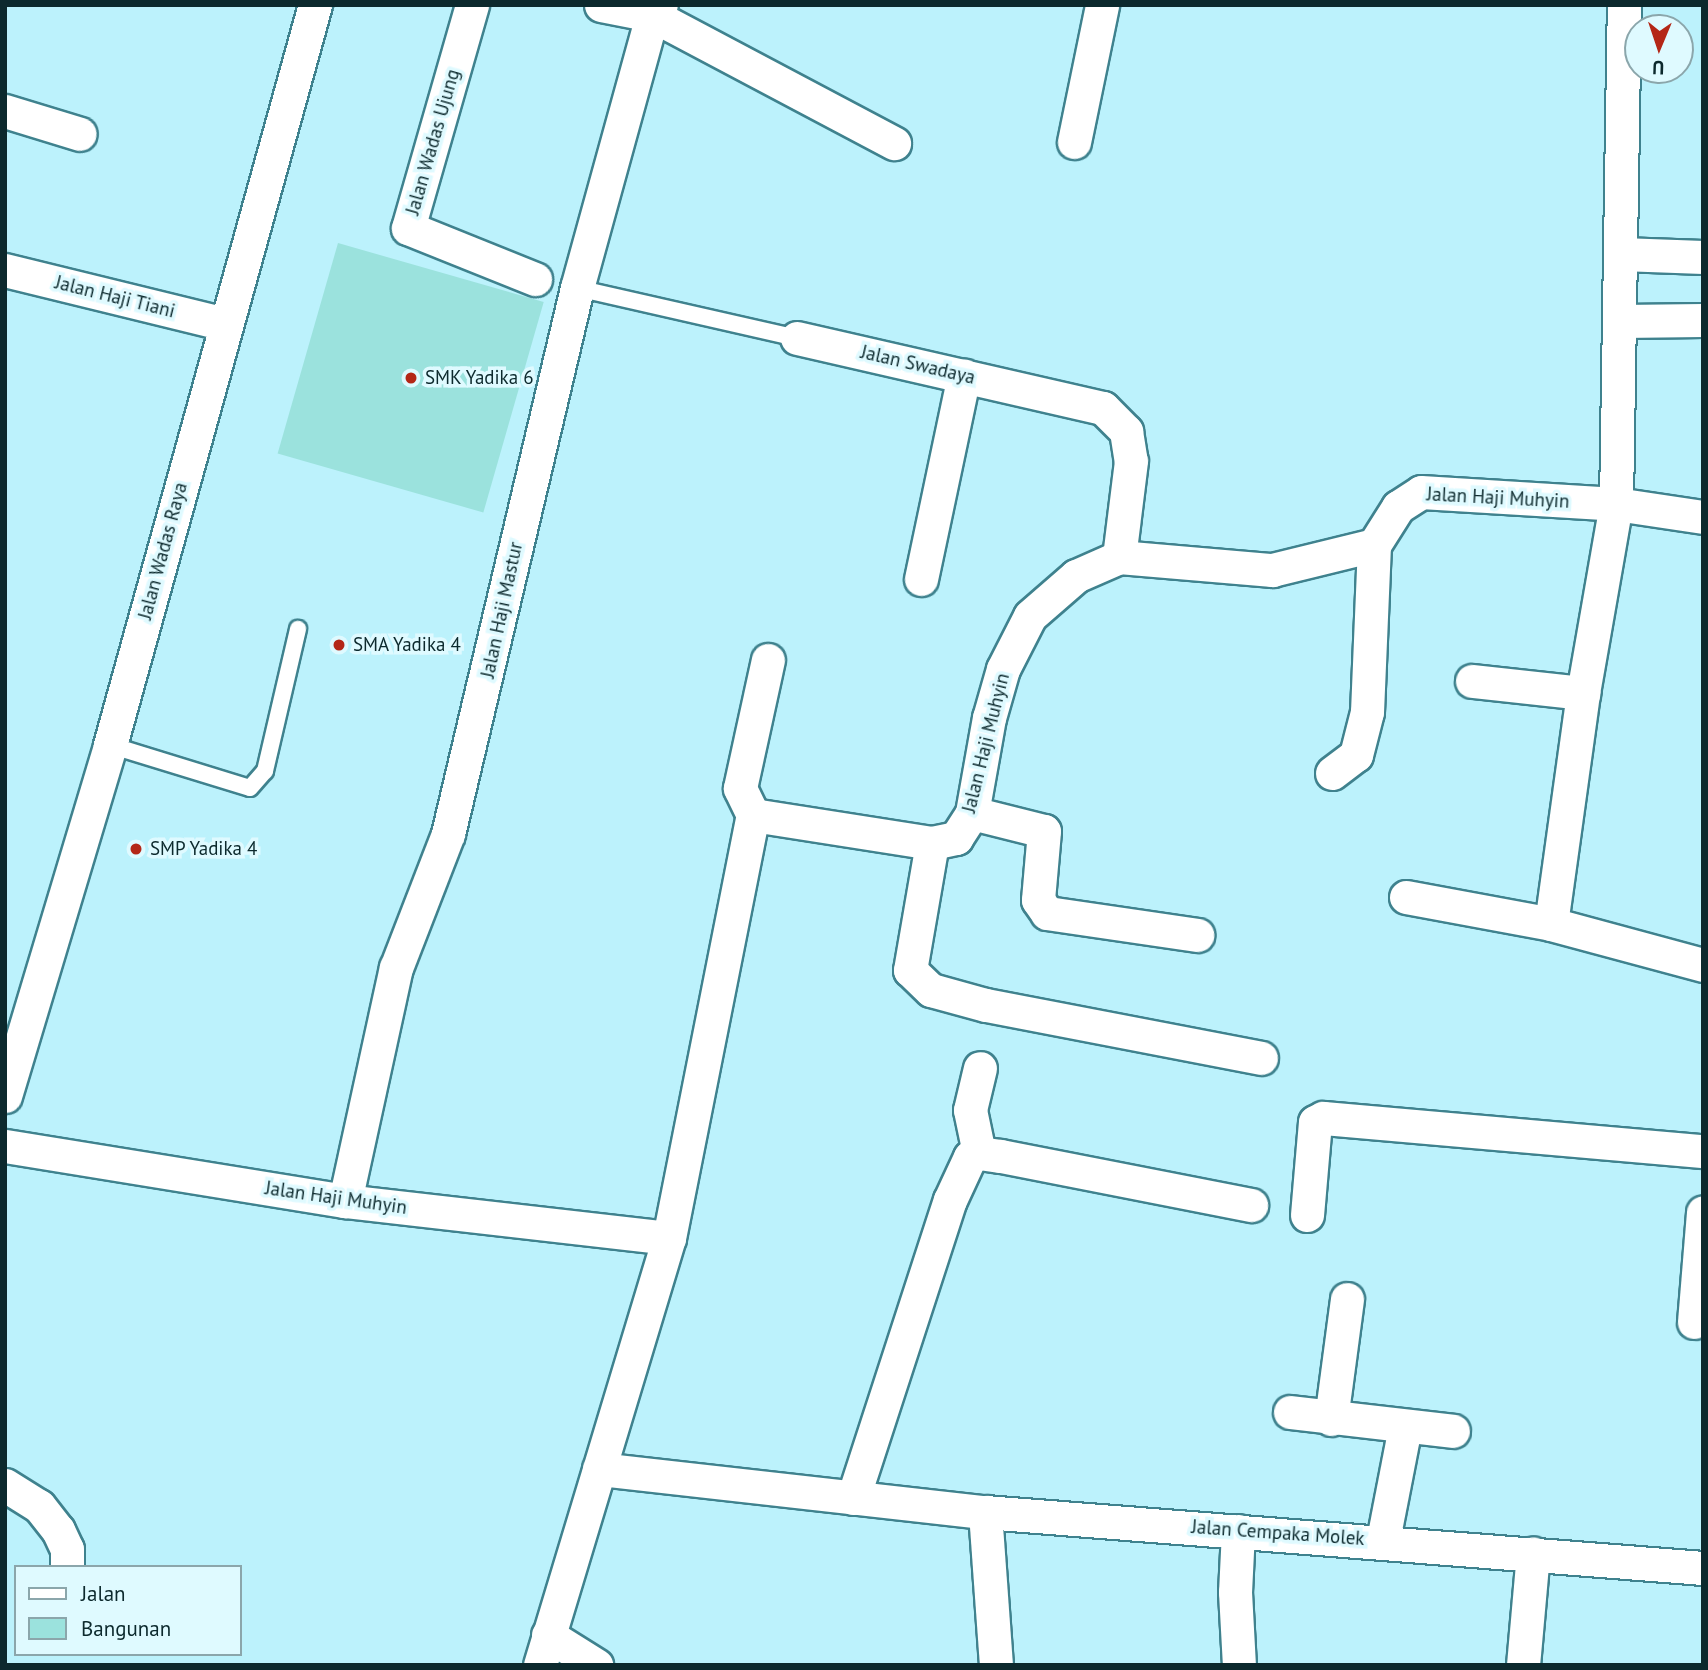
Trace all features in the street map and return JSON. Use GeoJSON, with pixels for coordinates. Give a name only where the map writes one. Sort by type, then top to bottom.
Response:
{"type":"FeatureCollection","features":[{"type":"Feature","properties":{"kind":"street","name":"Jalan Wadas Raya"},"geometry":{"type":"LineString","coordinates":[[5,1096],[17,1008],[110,745],[315,5]]}},
{"type":"Feature","properties":{"kind":"street","name":"Jalan Wadas Ujung"},"geometry":{"type":"LineString","coordinates":[[472,5],[408,228],[536,279]]}},
{"type":"Feature","properties":{"kind":"street"},"geometry":{"type":"LineString","coordinates":[[601,5],[656,10],[894,143]]}},
{"type":"Feature","properties":{"kind":"street"},"geometry":{"type":"LineString","coordinates":[[1074,142],[1102,5]]}},
{"type":"Feature","properties":{"kind":"street"},"geometry":{"type":"LineString","coordinates":[[1551,925],[1583,693],[1616,504],[1624,5]]}},
{"type":"Feature","properties":{"kind":"street","name":"Jalan Haji Mastur"},"geometry":{"type":"LineString","coordinates":[[345,1201],[396,968],[449,834],[473,743],[532,469],[577,288],[656,10]]}},
{"type":"Feature","properties":{"kind":"street"},"geometry":{"type":"LineString","coordinates":[[5,111],[80,134]]}},
{"type":"Feature","properties":{"kind":"street"},"geometry":{"type":"LineString","coordinates":[[1621,254],[1703,257]]}},
{"type":"Feature","properties":{"kind":"street","name":"Jalan Haji Tiani"},"geometry":{"type":"LineString","coordinates":[[6,275],[225,324]]}},
{"type":"Feature","properties":{"kind":"street"},"geometry":{"type":"LineString","coordinates":[[1621,321],[1703,320]]}},
{"type":"Feature","properties":{"kind":"street","name":"Jalan Swadaya"},"geometry":{"type":"LineString","coordinates":[[797,338],[1103,408],[1126,431],[1131,461],[1119,557]]}},
{"type":"Feature","properties":{"kind":"street"},"geometry":{"type":"LineString","coordinates":[[921,579],[964,375]]}},
{"type":"Feature","properties":{"kind":"street","name":"Jalan Haji Muhyin"},"geometry":{"type":"LineString","coordinates":[[932,843],[956,838],[972,813],[999,681],[1030,616],[1076,576],[1119,557],[1272,570],[1374,545],[1398,507],[1421,492],[1616,504],[1703,517]]}},
{"type":"Feature","properties":{"kind":"street"},"geometry":{"type":"LineString","coordinates":[[1332,773],[1356,755],[1367,712],[1374,545]]}},
{"type":"Feature","properties":{"kind":"street"},"geometry":{"type":"LineString","coordinates":[[596,1665],[544,1650],[668,1238],[752,815],[740,788],[768,660]]}},
{"type":"Feature","properties":{"kind":"street"},"geometry":{"type":"LineString","coordinates":[[1472,681],[1583,693]]}},
{"type":"Feature","properties":{"kind":"street"},"geometry":{"type":"LineString","coordinates":[[972,813],[1044,831],[1047,835],[1038,900],[1047,913],[1197,935]]}},
{"type":"Feature","properties":{"kind":"street"},"geometry":{"type":"LineString","coordinates":[[752,815],[932,843],[911,970],[931,990],[986,1005],[1261,1058]]}},
{"type":"Feature","properties":{"kind":"street"},"geometry":{"type":"LineString","coordinates":[[1406,897],[1551,925],[1703,965]]}},
{"type":"Feature","properties":{"kind":"street"},"geometry":{"type":"LineString","coordinates":[[979,1068],[970,1110],[979,1153]]}},
{"type":"Feature","properties":{"kind":"street"},"geometry":{"type":"LineString","coordinates":[[1307,1215],[1315,1122],[1324,1118],[1703,1151]]}},
{"type":"Feature","properties":{"kind":"street","name":"Jalan Haji Muhyin"},"geometry":{"type":"LineString","coordinates":[[5,1146],[345,1201],[668,1238]]}},
{"type":"Feature","properties":{"kind":"street"},"geometry":{"type":"LineString","coordinates":[[853,1498],[950,1200],[964,1165],[979,1153],[1251,1205]]}},
{"type":"Feature","properties":{"kind":"street"},"geometry":{"type":"LineString","coordinates":[[1694,1322],[1703,1212]]}},
{"type":"Feature","properties":{"kind":"street"},"geometry":{"type":"LineString","coordinates":[[1331,1419],[1347,1299]]}},
{"type":"Feature","properties":{"kind":"street"},"geometry":{"type":"LineString","coordinates":[[1290,1412],[1331,1419],[1453,1431]]}},
{"type":"Feature","properties":{"kind":"street"},"geometry":{"type":"LineString","coordinates":[[1383,1540],[1405,1427]]}},
{"type":"Feature","properties":{"kind":"street","name":"Jalan Cempaka Molek"},"geometry":{"type":"LineString","coordinates":[[599,1469],[985,1512],[1383,1540],[1703,1568]]}},
{"type":"Feature","properties":{"kind":"street"},"geometry":{"type":"LineString","coordinates":[[5,1485],[39,1506],[58,1530],[67,1549],[67,1565]]}},
{"type":"Feature","properties":{"kind":"street"},"geometry":{"type":"LineString","coordinates":[[985,1512],[996,1665]]}},
{"type":"Feature","properties":{"kind":"street"},"geometry":{"type":"LineString","coordinates":[[1238,1531],[1235,1592],[1239,1665]]}},
{"type":"Feature","properties":{"kind":"street"},"geometry":{"type":"LineString","coordinates":[[1523,1665],[1533,1553]]}},
{"type":"Feature","properties":{"kind":"lane","name":"Jalan Swadaya"},"geometry":{"type":"LineString","coordinates":[[577,288],[797,338]]}},
{"type":"Feature","properties":{"kind":"lane"},"geometry":{"type":"LineString","coordinates":[[110,745],[250,788],[265,771],[298,629]]}},
{"type":"Feature","properties":{"kind":"building","name":"SMK Yadika 6"},"geometry":{"type":"Polygon","coordinates":[[[338,243],[544,302],[483,513],[278,454],[338,243]]]}},
{"type":"Feature","properties":{"kind":"place","name":"SMK Yadika 6"},"geometry":{"type":"Point","coordinates":[411,378]}},
{"type":"Feature","properties":{"kind":"place","name":"SMA Yadika 4"},"geometry":{"type":"Point","coordinates":[339,645]}},
{"type":"Feature","properties":{"kind":"place","name":"SMP Yadika 4"},"geometry":{"type":"Point","coordinates":[136,849]}}]}
